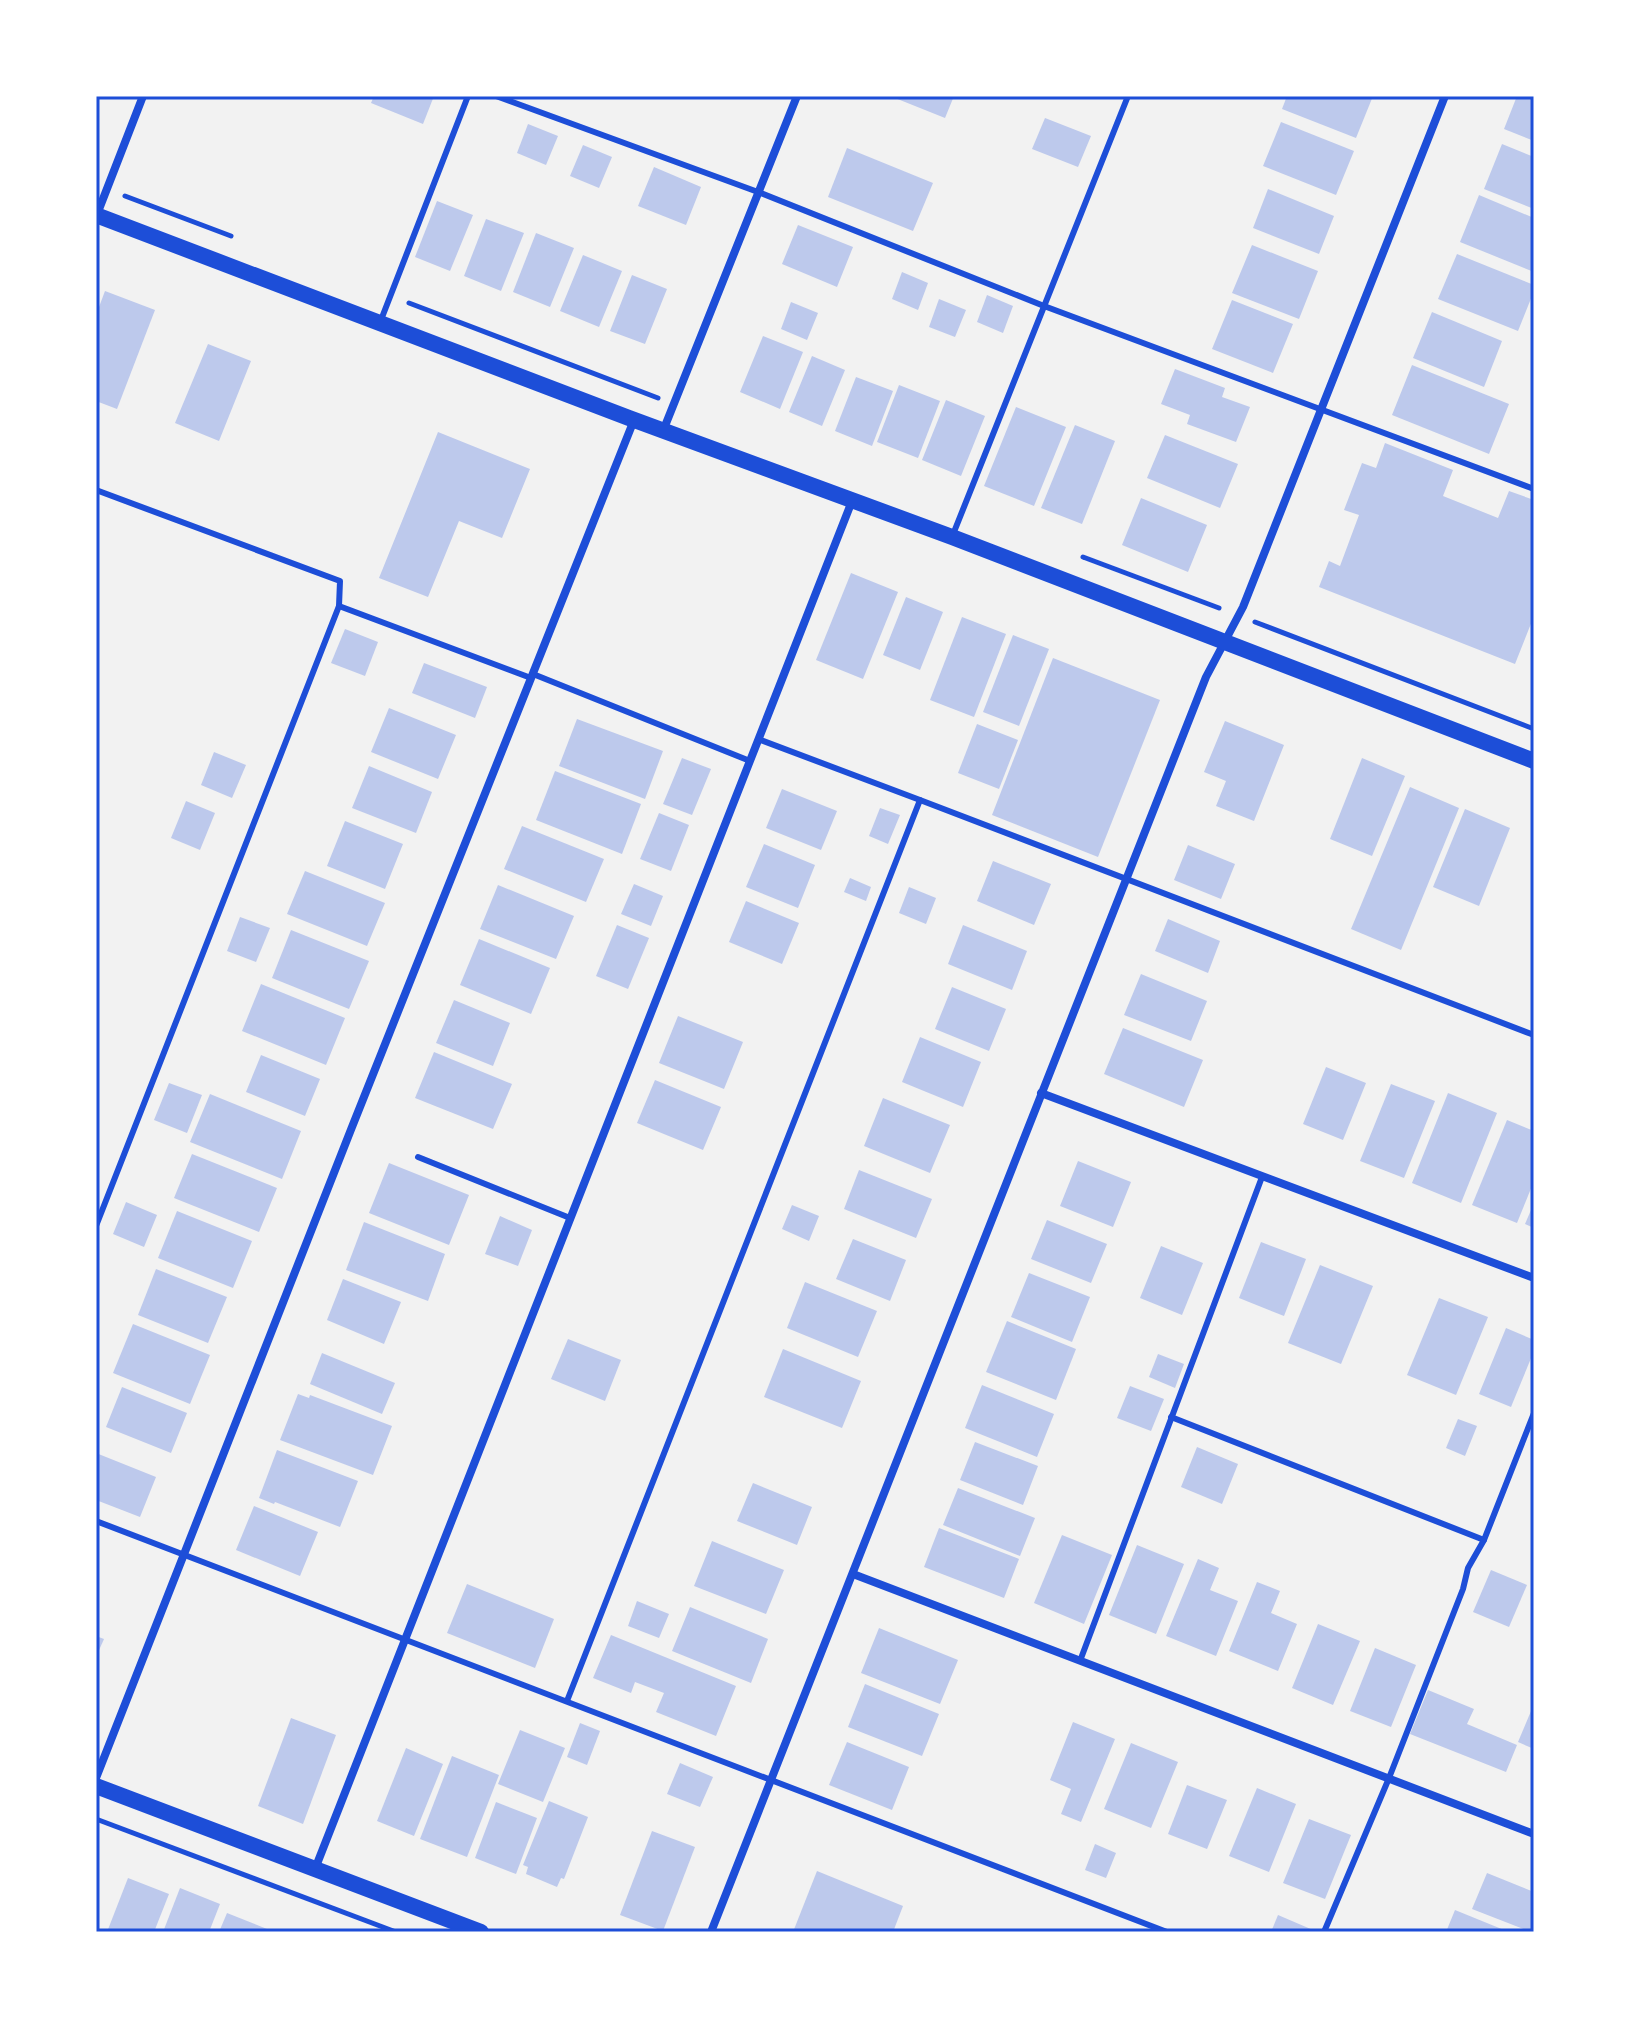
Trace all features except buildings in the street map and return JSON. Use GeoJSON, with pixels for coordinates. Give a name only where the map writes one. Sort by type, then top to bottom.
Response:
{"type":"FeatureCollection","features":[{"type":"Feature","properties":{"kind":"main road"},"geometry":{"type":"LineString","coordinates":[[96,216],[1533,758]]}},
{"type":"Feature","properties":{"kind":"main road"},"geometry":{"type":"LineString","coordinates":[[96,1786],[481,1932]]}},
{"type":"Feature","properties":{"kind":"street"},"geometry":{"type":"LineString","coordinates":[[96,216],[143,96]]}},
{"type":"Feature","properties":{"kind":"street"},"geometry":{"type":"LineString","coordinates":[[663,431],[797,96]]}},
{"type":"Feature","properties":{"kind":"street"},"geometry":{"type":"LineString","coordinates":[[711,1932],[1206,677],[1243,607],[1445,96]]}},
{"type":"Feature","properties":{"kind":"street"},"geometry":{"type":"LineString","coordinates":[[96,1778],[634,420]]}},
{"type":"Feature","properties":{"kind":"street"},"geometry":{"type":"LineString","coordinates":[[315,1869],[852,500]]}},
{"type":"Feature","properties":{"kind":"street"},"geometry":{"type":"LineString","coordinates":[[1041,1093],[1534,1278]]}},
{"type":"Feature","properties":{"kind":"street"},"geometry":{"type":"LineString","coordinates":[[853,1574],[1534,1834]]}},
{"type":"Feature","properties":{"kind":"lane"},"geometry":{"type":"LineString","coordinates":[[379,323],[468,96]]}},
{"type":"Feature","properties":{"kind":"lane"},"geometry":{"type":"LineString","coordinates":[[496,96],[758,192],[1044,306],[1534,489]]}},
{"type":"Feature","properties":{"kind":"lane"},"geometry":{"type":"LineString","coordinates":[[952,537],[1128,96]]}},
{"type":"Feature","properties":{"kind":"lane"},"geometry":{"type":"LineString","coordinates":[[96,490],[340,581],[339,606],[96,1226]]}},
{"type":"Feature","properties":{"kind":"lane"},"geometry":{"type":"LineString","coordinates":[[339,606],[532,676],[750,761]]}},
{"type":"Feature","properties":{"kind":"lane"},"geometry":{"type":"LineString","coordinates":[[758,739],[1534,1035]]}},
{"type":"Feature","properties":{"kind":"lane"},"geometry":{"type":"LineString","coordinates":[[567,1701],[920,800]]}},
{"type":"Feature","properties":{"kind":"lane"},"geometry":{"type":"LineString","coordinates":[[418,1157],[570,1218]]}},
{"type":"Feature","properties":{"kind":"lane"},"geometry":{"type":"LineString","coordinates":[[1080,1661],[1262,1177]]}},
{"type":"Feature","properties":{"kind":"lane"},"geometry":{"type":"LineString","coordinates":[[1324,1932],[1389,1778],[1463,1589],[1468,1568],[1484,1540],[1534,1413]]}},
{"type":"Feature","properties":{"kind":"lane"},"geometry":{"type":"LineString","coordinates":[[1171,1417],[1484,1540]]}},
{"type":"Feature","properties":{"kind":"lane"},"geometry":{"type":"LineString","coordinates":[[96,1521],[1167,1932]]}},
{"type":"Feature","properties":{"kind":"path"},"geometry":{"type":"LineString","coordinates":[[402,301],[651,396]]}},
{"type":"Feature","properties":{"kind":"path"},"geometry":{"type":"LineString","coordinates":[[1077,555],[1208,604]]}},
{"type":"Feature","properties":{"kind":"path"},"geometry":{"type":"LineString","coordinates":[[1272,629],[1534,729]]}},
{"type":"Feature","properties":{"kind":"path"},"geometry":{"type":"LineString","coordinates":[[96,1819],[396,1932]]}}]}
